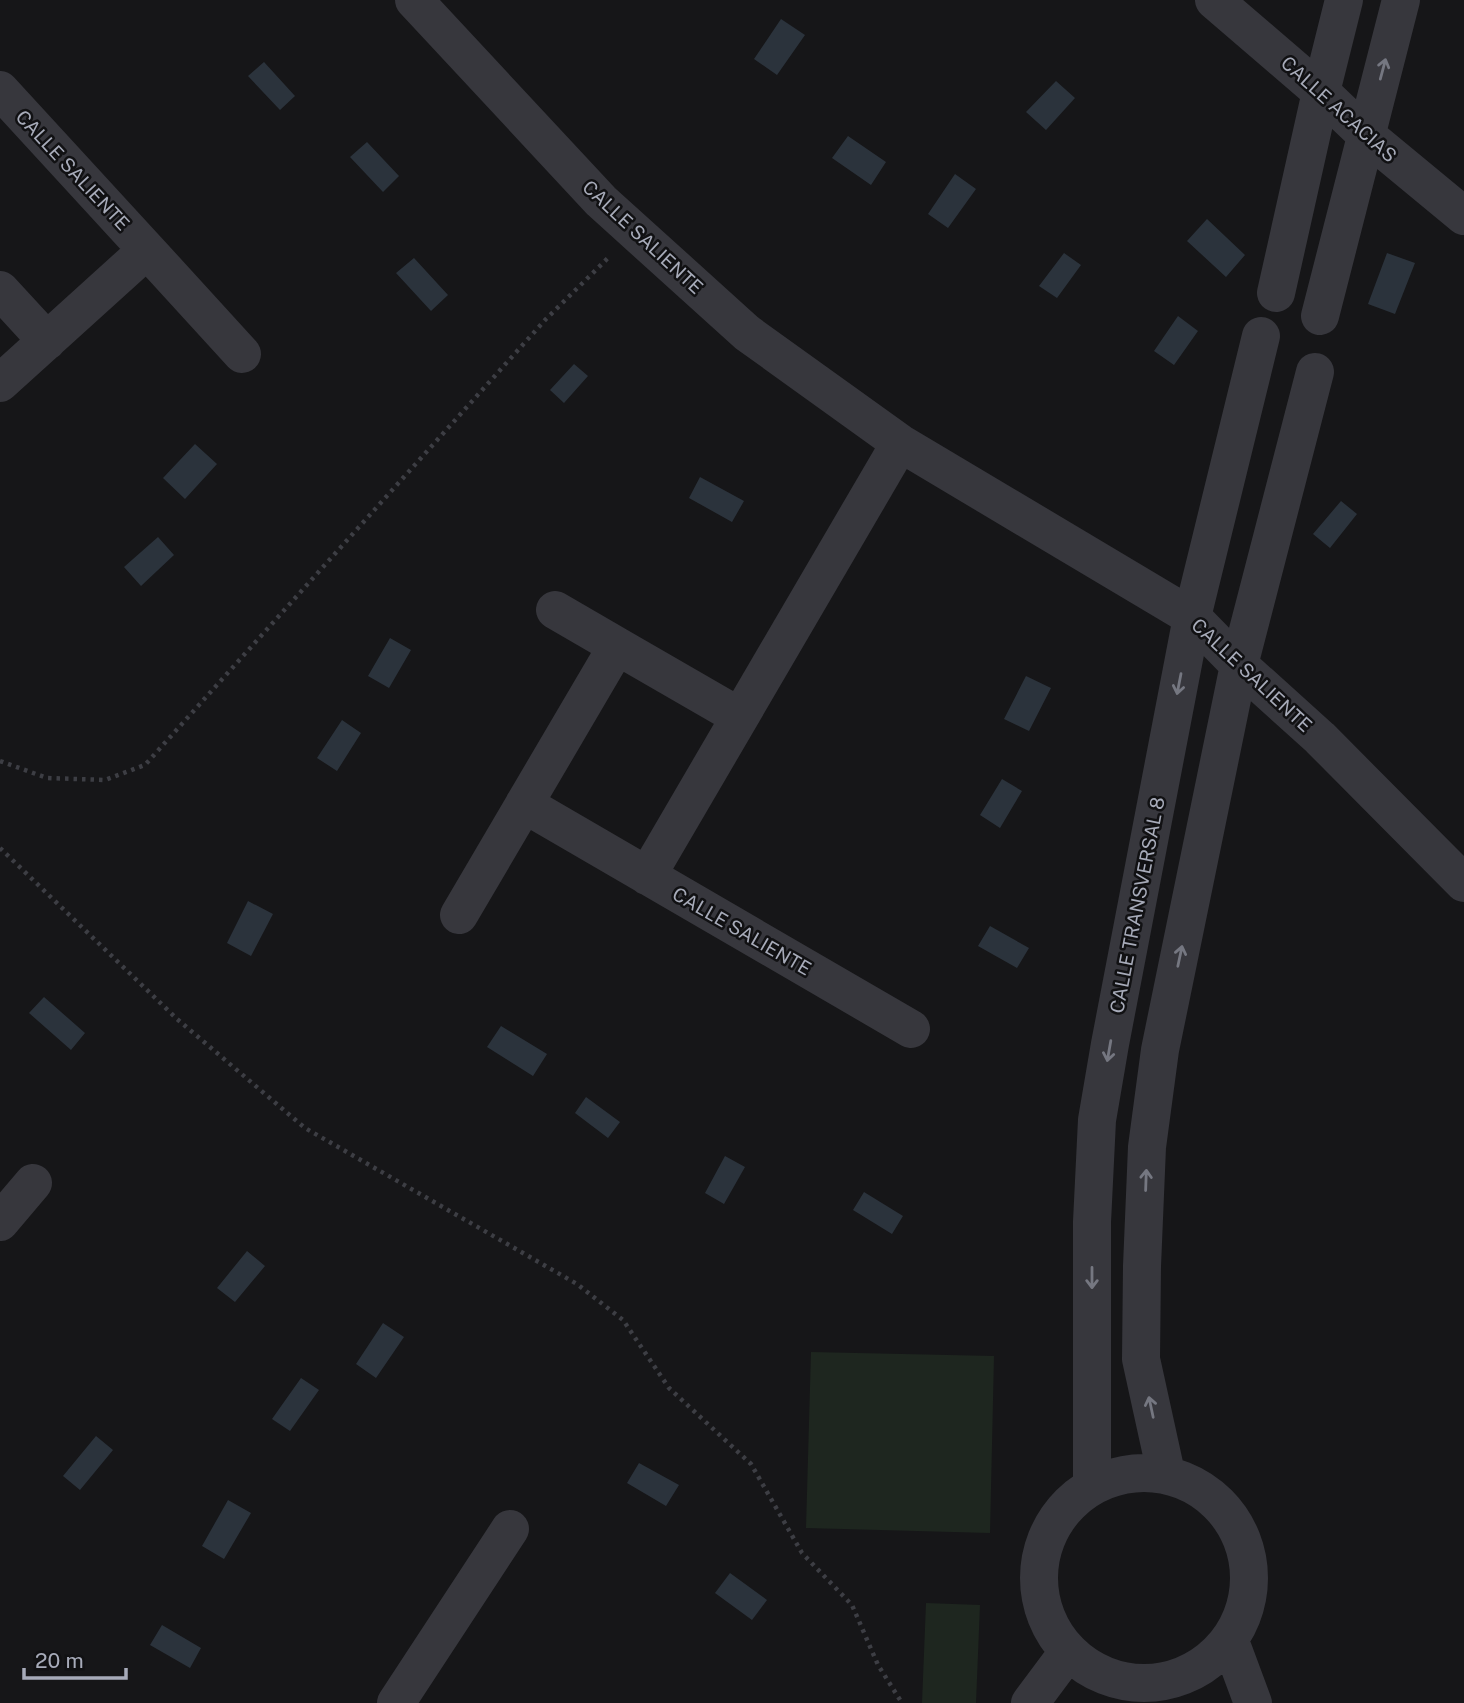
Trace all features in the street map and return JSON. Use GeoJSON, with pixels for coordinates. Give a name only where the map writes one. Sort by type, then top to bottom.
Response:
{"type":"FeatureCollection","features":[{"type":"Feature","properties":{"kind":"street","name":"CALLE SALIENTE"},"geometry":{"type":"LineString","coordinates":[[414,0],[601,201],[747,333],[900,443],[1192,617],[1239,665],[1320,738],[1464,883]]}},
{"type":"Feature","properties":{"kind":"street","name":"CALLE ACACIAS"},"geometry":{"type":"LineString","coordinates":[[1214,0],[1321,92],[1366,135],[1464,216]]}},
{"type":"Feature","properties":{"kind":"street"},"geometry":{"type":"LineString","coordinates":[[1276,293],[1344,0]]}},
{"type":"Feature","properties":{"kind":"street"},"geometry":{"type":"LineString","coordinates":[[1320,316],[1401,0]]}},
{"type":"Feature","properties":{"kind":"street","name":"CALLE SALIENTE"},"geometry":{"type":"LineString","coordinates":[[0,90],[242,354]]}},
{"type":"Feature","properties":{"kind":"street"},"geometry":{"type":"LineString","coordinates":[[0,383],[147,250]]}},
{"type":"Feature","properties":{"kind":"street"},"geometry":{"type":"LineString","coordinates":[[0,290],[47,341]]}},
{"type":"Feature","properties":{"kind":"street","name":"CALLE TRANSVERSAL 8"},"geometry":{"type":"LineString","coordinates":[[1092,1485],[1092,1222],[1097,1121],[1192,617],[1261,336]]}},
{"type":"Feature","properties":{"kind":"street"},"geometry":{"type":"LineString","coordinates":[[1166,1473],[1141,1359],[1147,1147],[1160,1050],[1239,665],[1315,372]]}},
{"type":"Feature","properties":{"kind":"street"},"geometry":{"type":"LineString","coordinates":[[647,876],[900,443]]}},
{"type":"Feature","properties":{"kind":"street"},"geometry":{"type":"LineString","coordinates":[[555,610],[740,717]]}},
{"type":"Feature","properties":{"kind":"street"},"geometry":{"type":"LineString","coordinates":[[459,915],[617,646]]}},
{"type":"Feature","properties":{"kind":"street","name":"CALLE SALIENTE"},"geometry":{"type":"LineString","coordinates":[[524,804],[911,1029]]}},
{"type":"Feature","properties":{"kind":"street"},"geometry":{"type":"LineString","coordinates":[[0,1222],[33,1183]]}},
{"type":"Feature","properties":{"kind":"street"},"geometry":{"type":"LineString","coordinates":[[1128,1472],[1166,1473],[1205,1490],[1235,1521],[1250,1560],[1248,1603],[1230,1641],[1210,1661],[1186,1675],[1167,1693],[1094,1672],[1068,1653],[1042,1611],[1038,1563],[1056,1517],[1092,1485],[1128,1472]]}},
{"type":"Feature","properties":{"kind":"street"},"geometry":{"type":"LineString","coordinates":[[396,1703],[510,1530]]}},
{"type":"Feature","properties":{"kind":"street"},"geometry":{"type":"LineString","coordinates":[[1230,1641],[1253,1703]]}},
{"type":"Feature","properties":{"kind":"street"},"geometry":{"type":"LineString","coordinates":[[1030,1703],[1068,1653]]}},
{"type":"Feature","properties":{"kind":"path"},"geometry":{"type":"LineString","coordinates":[[0,761],[47,778],[94,780],[105,780],[145,765],[546,319],[634,231]]}},
{"type":"Feature","properties":{"kind":"path"},"geometry":{"type":"LineString","coordinates":[[0,848],[177,1019],[304,1128],[577,1284],[624,1320],[669,1388],[751,1464],[802,1553],[852,1605],[878,1665],[902,1703]]}},
{"type":"Feature","properties":{"kind":"shaded area"},"geometry":{"type":"Polygon","coordinates":[[[781,19],[805,35],[777,75],[754,59],[781,19]]]}},
{"type":"Feature","properties":{"kind":"shaded area"},"geometry":{"type":"Polygon","coordinates":[[[264,62],[295,96],[280,110],[248,76],[264,62]]]}},
{"type":"Feature","properties":{"kind":"shaded area"},"geometry":{"type":"Polygon","coordinates":[[[1056,81],[1075,98],[1046,130],[1026,112],[1056,81]]]}},
{"type":"Feature","properties":{"kind":"shaded area"},"geometry":{"type":"Polygon","coordinates":[[[848,136],[886,162],[871,185],[832,158],[848,136]]]}},
{"type":"Feature","properties":{"kind":"shaded area"},"geometry":{"type":"Polygon","coordinates":[[[367,142],[399,176],[383,192],[350,157],[367,142]]]}},
{"type":"Feature","properties":{"kind":"shaded area"},"geometry":{"type":"Polygon","coordinates":[[[955,174],[976,189],[948,228],[928,214],[955,174]]]}},
{"type":"Feature","properties":{"kind":"shaded area"},"geometry":{"type":"Polygon","coordinates":[[[1207,219],[1245,255],[1226,277],[1187,241],[1207,219]]]}},
{"type":"Feature","properties":{"kind":"shaded area"},"geometry":{"type":"Polygon","coordinates":[[[1064,253],[1081,265],[1057,298],[1039,286],[1064,253]]]}},
{"type":"Feature","properties":{"kind":"shaded area"},"geometry":{"type":"Polygon","coordinates":[[[1387,253],[1415,263],[1395,314],[1368,304],[1387,253]]]}},
{"type":"Feature","properties":{"kind":"shaded area"},"geometry":{"type":"Polygon","coordinates":[[[414,258],[448,295],[431,311],[396,273],[414,258]]]}},
{"type":"Feature","properties":{"kind":"shaded area"},"geometry":{"type":"Polygon","coordinates":[[[1178,316],[1198,331],[1174,365],[1154,351],[1178,316]]]}},
{"type":"Feature","properties":{"kind":"shaded area"},"geometry":{"type":"Polygon","coordinates":[[[574,364],[588,376],[564,403],[550,390],[574,364]]]}},
{"type":"Feature","properties":{"kind":"shaded area"},"geometry":{"type":"Polygon","coordinates":[[[195,444],[217,464],[185,499],[163,478],[195,444]]]}},
{"type":"Feature","properties":{"kind":"shaded area"},"geometry":{"type":"Polygon","coordinates":[[[700,477],[744,501],[732,522],[689,498],[700,477]]]}},
{"type":"Feature","properties":{"kind":"shaded area"},"geometry":{"type":"Polygon","coordinates":[[[1341,501],[1357,514],[1330,548],[1313,534],[1341,501]]]}},
{"type":"Feature","properties":{"kind":"shaded area"},"geometry":{"type":"Polygon","coordinates":[[[158,537],[174,555],[141,586],[124,567],[158,537]]]}},
{"type":"Feature","properties":{"kind":"shaded area"},"geometry":{"type":"Polygon","coordinates":[[[390,638],[411,650],[389,688],[368,676],[390,638]]]}},
{"type":"Feature","properties":{"kind":"shaded area"},"geometry":{"type":"Polygon","coordinates":[[[1026,676],[1051,688],[1029,731],[1004,719],[1026,676]]]}},
{"type":"Feature","properties":{"kind":"shaded area"},"geometry":{"type":"Polygon","coordinates":[[[342,720],[361,733],[337,771],[317,758],[342,720]]]}},
{"type":"Feature","properties":{"kind":"shaded area"},"geometry":{"type":"Polygon","coordinates":[[[1002,779],[1022,791],[1000,828],[980,815],[1002,779]]]}},
{"type":"Feature","properties":{"kind":"shaded area"},"geometry":{"type":"Polygon","coordinates":[[[248,901],[273,914],[251,956],[227,943],[248,901]]]}},
{"type":"Feature","properties":{"kind":"shaded area"},"geometry":{"type":"Polygon","coordinates":[[[990,926],[1029,948],[1017,968],[978,946],[990,926]]]}},
{"type":"Feature","properties":{"kind":"shaded area"},"geometry":{"type":"Polygon","coordinates":[[[44,997],[85,1033],[71,1050],[29,1013],[44,997]]]}},
{"type":"Feature","properties":{"kind":"shaded area"},"geometry":{"type":"Polygon","coordinates":[[[501,1026],[547,1054],[533,1076],[487,1047],[501,1026]]]}},
{"type":"Feature","properties":{"kind":"shaded area"},"geometry":{"type":"Polygon","coordinates":[[[586,1097],[620,1122],[608,1138],[575,1113],[586,1097]]]}},
{"type":"Feature","properties":{"kind":"shaded area"},"geometry":{"type":"Polygon","coordinates":[[[725,1156],[745,1167],[724,1204],[705,1193],[725,1156]]]}},
{"type":"Feature","properties":{"kind":"shaded area"},"geometry":{"type":"Polygon","coordinates":[[[864,1192],[903,1216],[892,1234],[853,1210],[864,1192]]]}},
{"type":"Feature","properties":{"kind":"shaded area"},"geometry":{"type":"Polygon","coordinates":[[[247,1251],[265,1266],[235,1302],[217,1288],[247,1251]]]}},
{"type":"Feature","properties":{"kind":"shaded area"},"geometry":{"type":"Polygon","coordinates":[[[383,1323],[404,1337],[376,1378],[356,1364],[383,1323]]]}},
{"type":"Feature","properties":{"kind":"shaded area"},"geometry":{"type":"Polygon","coordinates":[[[811,1352],[994,1356],[990,1533],[806,1528],[811,1352]]]}},
{"type":"Feature","properties":{"kind":"shaded area"},"geometry":{"type":"Polygon","coordinates":[[[301,1378],[319,1390],[290,1431],[272,1419],[301,1378]]]}},
{"type":"Feature","properties":{"kind":"shaded area"},"geometry":{"type":"Polygon","coordinates":[[[96,1436],[113,1450],[80,1490],[63,1476],[96,1436]]]}},
{"type":"Feature","properties":{"kind":"shaded area"},"geometry":{"type":"Polygon","coordinates":[[[639,1463],[679,1485],[666,1506],[627,1483],[639,1463]]]}},
{"type":"Feature","properties":{"kind":"shaded area"},"geometry":{"type":"Polygon","coordinates":[[[228,1500],[251,1513],[224,1559],[202,1546],[228,1500]]]}},
{"type":"Feature","properties":{"kind":"shaded area"},"geometry":{"type":"Polygon","coordinates":[[[730,1573],[767,1600],[752,1620],[715,1593],[730,1573]]]}},
{"type":"Feature","properties":{"kind":"shaded area"},"geometry":{"type":"Polygon","coordinates":[[[926,1603],[980,1605],[976,1703],[922,1703],[926,1603]]]}},
{"type":"Feature","properties":{"kind":"shaded area"},"geometry":{"type":"Polygon","coordinates":[[[162,1625],[201,1648],[190,1668],[150,1645],[162,1625]]]}}]}
